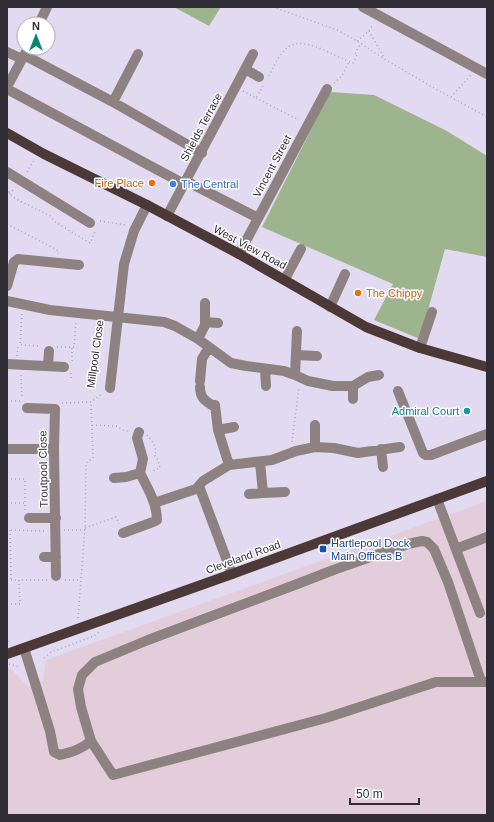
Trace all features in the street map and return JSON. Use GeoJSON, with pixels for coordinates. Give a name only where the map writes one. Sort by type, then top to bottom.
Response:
{"type":"FeatureCollection","features":[{"type":"Feature","properties":{"kind":"main road","name":"West View Road"},"geometry":{"type":"LineString","coordinates":[[7,133],[239,254],[366,327],[420,348],[487,367]]}},
{"type":"Feature","properties":{"kind":"main road","name":"Cleveland Road"},"geometry":{"type":"LineString","coordinates":[[7,654],[487,481]]}},
{"type":"Feature","properties":{"kind":"street"},"geometry":{"type":"LineString","coordinates":[[363,7],[487,74]]}},
{"type":"Feature","properties":{"kind":"street"},"geometry":{"type":"LineString","coordinates":[[113,102],[138,54]]}},
{"type":"Feature","properties":{"kind":"street","name":"Shields Terrace"},"geometry":{"type":"LineString","coordinates":[[167,216],[202,153],[253,54]]}},
{"type":"Feature","properties":{"kind":"street"},"geometry":{"type":"LineString","coordinates":[[24,56],[7,88],[185,183],[258,218]]}},
{"type":"Feature","properties":{"kind":"street"},"geometry":{"type":"LineString","coordinates":[[29,56],[202,153]]}},
{"type":"Feature","properties":{"kind":"street"},"geometry":{"type":"LineString","coordinates":[[245,69],[264,80]]}},
{"type":"Feature","properties":{"kind":"street","name":"Vincent Street"},"geometry":{"type":"LineString","coordinates":[[239,254],[327,89]]}},
{"type":"Feature","properties":{"kind":"street"},"geometry":{"type":"LineString","coordinates":[[7,172],[93,226]]}},
{"type":"Feature","properties":{"kind":"street"},"geometry":{"type":"LineString","coordinates":[[107,388],[124,264],[135,229],[147,205]]}},
{"type":"Feature","properties":{"kind":"street"},"geometry":{"type":"LineString","coordinates":[[285,280],[301,248]]}},
{"type":"Feature","properties":{"kind":"street"},"geometry":{"type":"LineString","coordinates":[[7,286],[14,262],[18,258],[79,265]]}},
{"type":"Feature","properties":{"kind":"street"},"geometry":{"type":"LineString","coordinates":[[330,307],[345,274]]}},
{"type":"Feature","properties":{"kind":"street","name":"Millpool Close"},"geometry":{"type":"LineString","coordinates":[[7,301],[50,310],[164,322],[175,326],[198,339],[231,363],[284,372],[320,384],[333,386],[353,386]]}},
{"type":"Feature","properties":{"kind":"street"},"geometry":{"type":"LineString","coordinates":[[198,339],[204,330],[205,304]]}},
{"type":"Feature","properties":{"kind":"street"},"geometry":{"type":"LineString","coordinates":[[420,348],[432,312]]}},
{"type":"Feature","properties":{"kind":"street"},"geometry":{"type":"LineString","coordinates":[[205,322],[218,322]]}},
{"type":"Feature","properties":{"kind":"street"},"geometry":{"type":"LineString","coordinates":[[295,375],[297,331]]}},
{"type":"Feature","properties":{"kind":"street"},"geometry":{"type":"LineString","coordinates":[[209,347],[202,359],[200,394],[204,401],[215,406],[218,430],[229,465]]}},
{"type":"Feature","properties":{"kind":"street"},"geometry":{"type":"LineString","coordinates":[[48,366],[49,348]]}},
{"type":"Feature","properties":{"kind":"street"},"geometry":{"type":"LineString","coordinates":[[296,356],[317,356]]}},
{"type":"Feature","properties":{"kind":"street"},"geometry":{"type":"LineString","coordinates":[[7,364],[64,367]]}},
{"type":"Feature","properties":{"kind":"street"},"geometry":{"type":"LineString","coordinates":[[265,369],[266,386]]}},
{"type":"Feature","properties":{"kind":"street"},"geometry":{"type":"LineString","coordinates":[[353,399],[353,386],[368,377],[379,375]]}},
{"type":"Feature","properties":{"kind":"street"},"geometry":{"type":"LineString","coordinates":[[398,391],[423,453],[426,455],[431,455],[487,434]]}},
{"type":"Feature","properties":{"kind":"street","name":"Troutpool Close"},"geometry":{"type":"LineString","coordinates":[[25,405],[55,409],[54,450],[56,579]]}},
{"type":"Feature","properties":{"kind":"street"},"geometry":{"type":"LineString","coordinates":[[315,425],[315,448]]}},
{"type":"Feature","properties":{"kind":"street"},"geometry":{"type":"LineString","coordinates":[[218,430],[234,427]]}},
{"type":"Feature","properties":{"kind":"street"},"geometry":{"type":"LineString","coordinates":[[123,533],[157,520],[154,503],[140,473],[143,459],[137,438],[139,432]]}},
{"type":"Feature","properties":{"kind":"street"},"geometry":{"type":"LineString","coordinates":[[154,503],[196,489],[203,481],[229,465],[272,460],[296,451],[315,448],[334,448],[358,453],[400,447]]}},
{"type":"Feature","properties":{"kind":"street"},"geometry":{"type":"LineString","coordinates":[[7,449],[54,450]]}},
{"type":"Feature","properties":{"kind":"street"},"geometry":{"type":"LineString","coordinates":[[381,449],[383,467]]}},
{"type":"Feature","properties":{"kind":"street"},"geometry":{"type":"LineString","coordinates":[[260,462],[263,493]]}},
{"type":"Feature","properties":{"kind":"street"},"geometry":{"type":"LineString","coordinates":[[114,478],[126,477],[140,473]]}},
{"type":"Feature","properties":{"kind":"street"},"geometry":{"type":"LineString","coordinates":[[199,486],[232,574]]}},
{"type":"Feature","properties":{"kind":"street"},"geometry":{"type":"LineString","coordinates":[[249,494],[285,492]]}},
{"type":"Feature","properties":{"kind":"street"},"geometry":{"type":"LineString","coordinates":[[437,499],[456,549],[482,608]]}},
{"type":"Feature","properties":{"kind":"street"},"geometry":{"type":"LineString","coordinates":[[28,518],[56,518]]}},
{"type":"Feature","properties":{"kind":"street"},"geometry":{"type":"LineString","coordinates":[[456,549],[487,537]]}},
{"type":"Feature","properties":{"kind":"street"},"geometry":{"type":"LineString","coordinates":[[422,541],[427,542],[434,549],[448,582],[484,681],[436,682],[326,718],[113,775],[91,741],[81,707],[78,689],[82,675],[95,662],[148,640],[336,569],[408,544],[422,541]]}},
{"type":"Feature","properties":{"kind":"street"},"geometry":{"type":"LineString","coordinates":[[44,557],[56,557]]}},
{"type":"Feature","properties":{"kind":"street"},"geometry":{"type":"LineString","coordinates":[[24,648],[50,731],[54,752],[60,755],[84,748],[91,741]]}},
{"type":"Feature","properties":{"kind":"path"},"geometry":{"type":"LineString","coordinates":[[273,7],[337,30],[361,43],[386,60],[487,117]]}},
{"type":"Feature","properties":{"kind":"path"},"geometry":{"type":"LineString","coordinates":[[357,41],[369,31],[378,15]]}},
{"type":"Feature","properties":{"kind":"path"},"geometry":{"type":"LineString","coordinates":[[369,31],[386,60]]}},
{"type":"Feature","properties":{"kind":"path"},"geometry":{"type":"LineString","coordinates":[[256,98],[264,80],[279,57],[289,47],[300,43],[312,45],[353,63],[357,55],[355,54],[361,43]]}},
{"type":"Feature","properties":{"kind":"path"},"geometry":{"type":"LineString","coordinates":[[342,76],[349,62]]}},
{"type":"Feature","properties":{"kind":"path"},"geometry":{"type":"LineString","coordinates":[[451,97],[477,69]]}},
{"type":"Feature","properties":{"kind":"path"},"geometry":{"type":"LineString","coordinates":[[236,87],[308,125]]}},
{"type":"Feature","properties":{"kind":"path"},"geometry":{"type":"LineString","coordinates":[[7,197],[22,181],[39,151]]}},
{"type":"Feature","properties":{"kind":"path"},"geometry":{"type":"LineString","coordinates":[[7,188],[10,194],[50,216],[55,222],[90,244],[93,226],[101,221],[126,225],[135,229]]}},
{"type":"Feature","properties":{"kind":"path"},"geometry":{"type":"LineString","coordinates":[[7,224],[57,250],[59,256],[58,263]]}},
{"type":"Feature","properties":{"kind":"path"},"geometry":{"type":"LineString","coordinates":[[22,304],[20,345],[49,348],[74,347],[76,313]]}},
{"type":"Feature","properties":{"kind":"path"},"geometry":{"type":"LineString","coordinates":[[7,401],[25,405],[21,365]]}},
{"type":"Feature","properties":{"kind":"path"},"geometry":{"type":"LineString","coordinates":[[291,441],[299,387]]}},
{"type":"Feature","properties":{"kind":"path","name":"Millpool Close"},"geometry":{"type":"LineString","coordinates":[[55,402],[91,402],[103,394],[107,388]]}},
{"type":"Feature","properties":{"kind":"path"},"geometry":{"type":"LineString","coordinates":[[78,620],[85,529],[86,463],[93,458],[91,402]]}},
{"type":"Feature","properties":{"kind":"path"},"geometry":{"type":"LineString","coordinates":[[7,479],[25,479],[25,503],[7,503]]}},
{"type":"Feature","properties":{"kind":"path"},"geometry":{"type":"LineString","coordinates":[[7,530],[85,529],[116,517],[123,533]]}},
{"type":"Feature","properties":{"kind":"path"},"geometry":{"type":"LineString","coordinates":[[10,530],[11,580]]}},
{"type":"Feature","properties":{"kind":"path"},"geometry":{"type":"LineString","coordinates":[[7,580],[81,580]]}},
{"type":"Feature","properties":{"kind":"path"},"geometry":{"type":"LineString","coordinates":[[7,604],[20,604],[19,580]]}},
{"type":"Feature","properties":{"kind":"path"},"geometry":{"type":"LineString","coordinates":[[7,637],[11,644]]}},
{"type":"Feature","properties":{"kind":"path"},"geometry":{"type":"LineString","coordinates":[[7,663],[19,667]]}},
{"type":"Feature","properties":{"kind":"shaded area"},"geometry":{"type":"Polygon","coordinates":[[[487,501],[487,815],[7,815],[7,669],[10,668],[29,687],[43,681],[46,660],[487,501]]]}},
{"type":"Feature","properties":{"kind":"green space"},"geometry":{"type":"Polygon","coordinates":[[[174,7],[221,7],[209,26],[174,7]]]}},
{"type":"Feature","properties":{"kind":"green space"},"geometry":{"type":"Polygon","coordinates":[[[330,92],[374,95],[447,131],[487,156],[487,257],[445,249],[420,339],[374,320],[393,284],[262,227],[330,92]]]}},
{"type":"Feature","properties":{"kind":"place","name":"Fire Place"},"geometry":{"type":"Point","coordinates":[152,183]}},
{"type":"Feature","properties":{"kind":"place","name":"The Central"},"geometry":{"type":"Point","coordinates":[173,184]}},
{"type":"Feature","properties":{"kind":"place","name":"The Chippy"},"geometry":{"type":"Point","coordinates":[358,293]}},
{"type":"Feature","properties":{"kind":"place","name":"Admiral Court"},"geometry":{"type":"Point","coordinates":[467,411]}},
{"type":"Feature","properties":{"kind":"place","name":"Hartlepool Dock Main Offices B"},"geometry":{"type":"Point","coordinates":[323,549]}}]}
